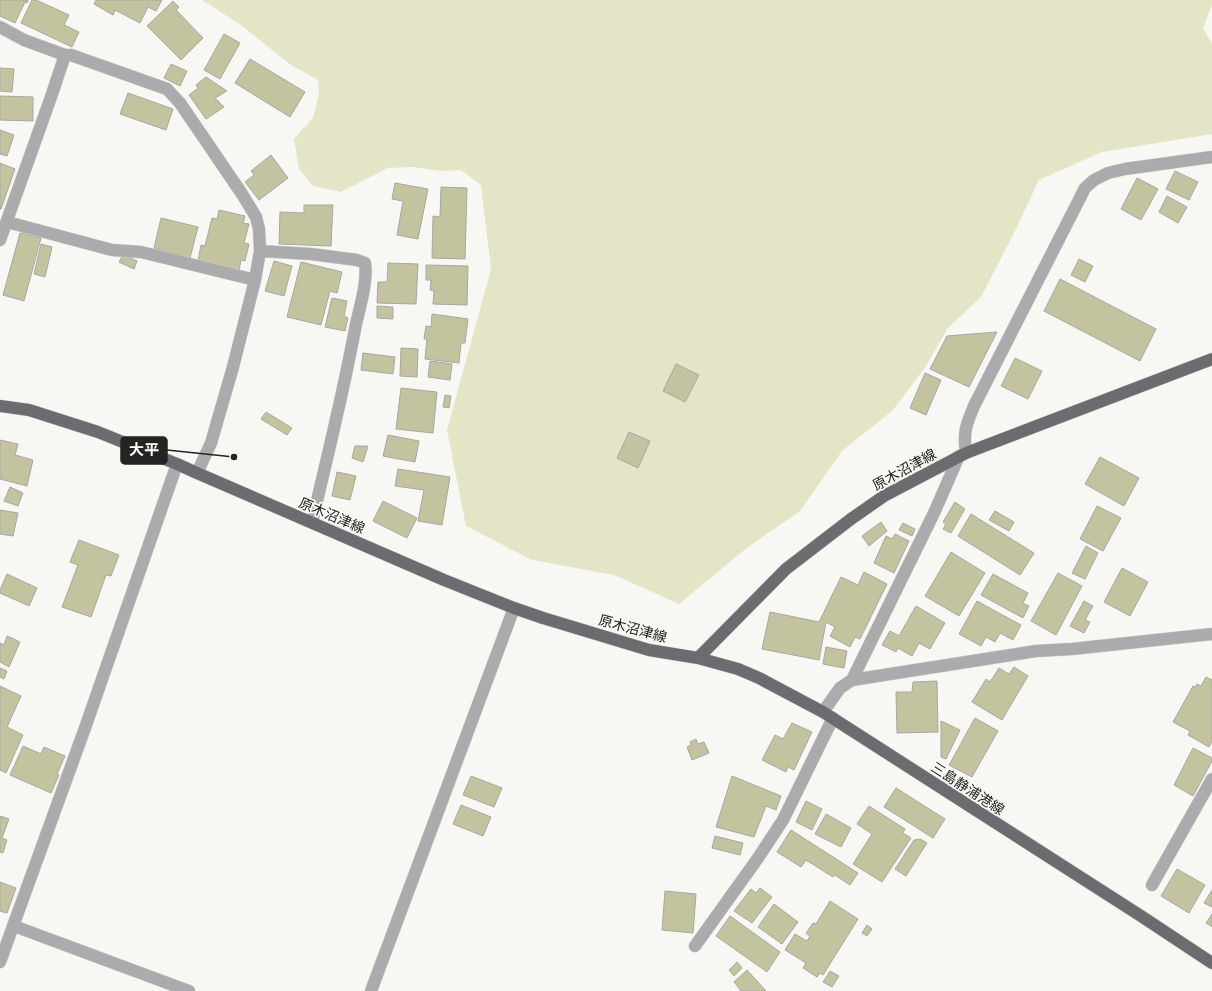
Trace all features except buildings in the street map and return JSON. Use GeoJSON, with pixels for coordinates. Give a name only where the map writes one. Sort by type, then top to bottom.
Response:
{"type":"FeatureCollection","features":[{"type":"Feature","properties":{"kind":"main road","name":"原木沼津線"},"geometry":{"type":"LineString","coordinates":[[0,406],[28,410],[98,432],[177,464],[197,474],[312,522],[444,580],[514,608],[649,650],[698,658],[786,569],[850,519],[884,496],[963,455],[1212,359]]}},
{"type":"Feature","properties":{"kind":"main road","name":"三島静浦港線"},"geometry":{"type":"LineString","coordinates":[[698,658],[738,669],[759,678],[828,715],[1212,963]]}},
{"type":"Feature","properties":{"kind":"street"},"geometry":{"type":"LineString","coordinates":[[0,27],[24,40],[167,89],[180,103],[256,217],[259,230],[260,251],[255,280],[233,368],[211,443],[197,474]]}},
{"type":"Feature","properties":{"kind":"street"},"geometry":{"type":"LineString","coordinates":[[0,240],[65,55]]}},
{"type":"Feature","properties":{"kind":"street"},"geometry":{"type":"LineString","coordinates":[[852,680],[963,455],[966,426],[974,406],[1085,188],[1094,180],[1108,173],[1125,169],[1212,158]]}},
{"type":"Feature","properties":{"kind":"street"},"geometry":{"type":"LineString","coordinates":[[7,222],[112,250],[141,252],[255,280]]}},
{"type":"Feature","properties":{"kind":"street"},"geometry":{"type":"LineString","coordinates":[[260,251],[311,254],[357,260],[365,263],[366,268],[354,339],[312,522]]}},
{"type":"Feature","properties":{"kind":"street"},"geometry":{"type":"LineString","coordinates":[[0,962],[119,632],[177,464]]}},
{"type":"Feature","properties":{"kind":"street"},"geometry":{"type":"LineString","coordinates":[[371,991],[514,608]]}},
{"type":"Feature","properties":{"kind":"street"},"geometry":{"type":"LineString","coordinates":[[695,946],[758,858],[783,820],[840,688],[852,680],[1036,651],[1072,649],[1212,634]]}},
{"type":"Feature","properties":{"kind":"street"},"geometry":{"type":"LineString","coordinates":[[1152,885],[1212,779]]}},
{"type":"Feature","properties":{"kind":"street"},"geometry":{"type":"LineString","coordinates":[[14,926],[188,991]]}},
{"type":"Feature","properties":{"kind":"green space"},"geometry":{"type":"Polygon","coordinates":[[[202,0],[1212,0],[1212,5],[1203,28],[1212,44],[1212,134],[1102,152],[1039,180],[981,297],[947,329],[926,366],[893,410],[842,451],[800,511],[748,547],[679,604],[614,575],[532,560],[466,526],[447,430],[491,269],[481,185],[461,170],[441,171],[413,167],[388,168],[341,192],[313,186],[299,169],[294,139],[313,118],[319,93],[318,80],[291,65],[241,25],[202,0]]]}},
{"type":"Feature","properties":{"kind":"place","name":"大平"},"geometry":{"type":"Point","coordinates":[234,457]}}]}
